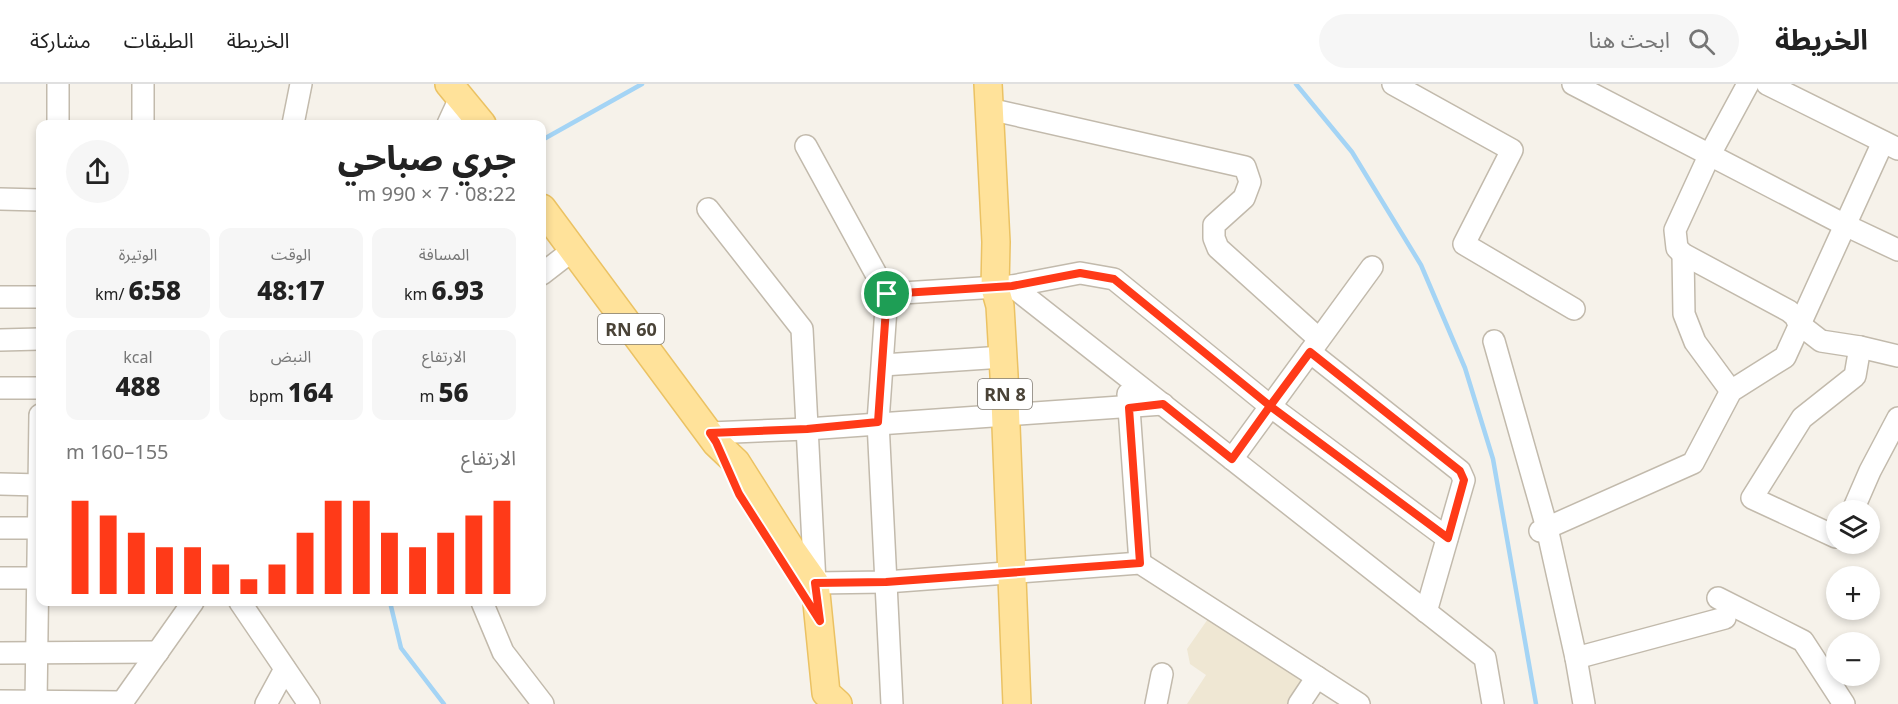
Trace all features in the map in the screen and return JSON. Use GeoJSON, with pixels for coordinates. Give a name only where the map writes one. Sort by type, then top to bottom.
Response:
{"type":"FeatureCollection","features":[{"type":"Feature","properties":{"kind":"main road"},"geometry":{"type":"LineString","coordinates":[[455,91],[479,120]]}},
{"type":"Feature","properties":{"kind":"main road","name":"RN 8"},"geometry":{"type":"LineString","coordinates":[[988,96],[996,242],[1004,287],[1000,306],[1017,704]]}},
{"type":"Feature","properties":{"kind":"main road","name":"RN 60"},"geometry":{"type":"LineString","coordinates":[[546,215],[713,438],[739,494],[820,621],[826,693],[838,704]]}},
{"type":"Feature","properties":{"kind":"main road"},"geometry":{"type":"LineString","coordinates":[[713,438],[736,462],[790,549],[815,583],[820,621]]}},
{"type":"Feature","properties":{"kind":"street"},"geometry":{"type":"LineString","coordinates":[[58,84],[58,120]]}},
{"type":"Feature","properties":{"kind":"street"},"geometry":{"type":"LineString","coordinates":[[143,84],[143,120]]}},
{"type":"Feature","properties":{"kind":"street"},"geometry":{"type":"LineString","coordinates":[[294,120],[301,84]]}},
{"type":"Feature","properties":{"kind":"street"},"geometry":{"type":"LineString","coordinates":[[1394,84],[1512,150],[1464,244],[1574,309]]}},
{"type":"Feature","properties":{"kind":"street"},"geometry":{"type":"LineString","coordinates":[[1573,84],[1709,156],[1898,250]]}},
{"type":"Feature","properties":{"kind":"street"},"geometry":{"type":"LineString","coordinates":[[1748,84],[1709,156],[1675,230],[1677,248],[1683,254],[1789,310],[1795,316],[1798,324],[1821,341],[1898,356]]}},
{"type":"Feature","properties":{"kind":"street"},"geometry":{"type":"LineString","coordinates":[[1544,529],[1693,463],[1731,391],[1785,357],[1798,324],[1845,225],[1891,146],[1767,84]]}},
{"type":"Feature","properties":{"kind":"street"},"geometry":{"type":"LineString","coordinates":[[449,120],[455,91]]}},
{"type":"Feature","properties":{"kind":"street"},"geometry":{"type":"LineString","coordinates":[[988,96],[1245,167],[1250,182],[1244,198],[1214,225],[1214,238],[1218,248],[1314,346],[1460,471],[1464,480],[1426,612]]}},
{"type":"Feature","properties":{"kind":"street"},"geometry":{"type":"LineString","coordinates":[[806,146],[887,294],[878,422],[892,704]]}},
{"type":"Feature","properties":{"kind":"street"},"geometry":{"type":"LineString","coordinates":[[0,199],[36,200]]}},
{"type":"Feature","properties":{"kind":"street"},"geometry":{"type":"LineString","coordinates":[[708,209],[802,329],[815,583],[886,582],[1140,563],[1359,704]]}},
{"type":"Feature","properties":{"kind":"street"},"geometry":{"type":"LineString","coordinates":[[546,271],[573,250]]}},
{"type":"Feature","properties":{"kind":"street"},"geometry":{"type":"LineString","coordinates":[[1683,254],[1684,315],[1695,342],[1731,391]]}},
{"type":"Feature","properties":{"kind":"street"},"geometry":{"type":"LineString","coordinates":[[1232,459],[1372,267]]}},
{"type":"Feature","properties":{"kind":"street"},"geometry":{"type":"LineString","coordinates":[[887,294],[1004,287],[1080,273],[1114,279],[1270,406],[1448,538]]}},
{"type":"Feature","properties":{"kind":"street"},"geometry":{"type":"LineString","coordinates":[[1004,287],[1163,404],[1485,658],[1493,704]]}},
{"type":"Feature","properties":{"kind":"street"},"geometry":{"type":"LineString","coordinates":[[0,297],[36,297]]}},
{"type":"Feature","properties":{"kind":"street"},"geometry":{"type":"LineString","coordinates":[[0,339],[36,339]]}},
{"type":"Feature","properties":{"kind":"street"},"geometry":{"type":"LineString","coordinates":[[1494,341],[1576,658],[1584,704]]}},
{"type":"Feature","properties":{"kind":"street"},"geometry":{"type":"LineString","coordinates":[[1826,532],[1752,498],[1802,418],[1855,376],[1860,347]]}},
{"type":"Feature","properties":{"kind":"street"},"geometry":{"type":"LineString","coordinates":[[883,365],[1003,357]]}},
{"type":"Feature","properties":{"kind":"street"},"geometry":{"type":"LineString","coordinates":[[1126,376],[1140,563]]}},
{"type":"Feature","properties":{"kind":"street"},"geometry":{"type":"LineString","coordinates":[[0,388],[36,388]]}},
{"type":"Feature","properties":{"kind":"street"},"geometry":{"type":"LineString","coordinates":[[713,438],[878,422],[1006,416],[1163,404]]}},
{"type":"Feature","properties":{"kind":"street"},"geometry":{"type":"LineString","coordinates":[[1857,500],[1898,418]]}},
{"type":"Feature","properties":{"kind":"street"},"geometry":{"type":"LineString","coordinates":[[0,484],[36,485]]}},
{"type":"Feature","properties":{"kind":"street"},"geometry":{"type":"LineString","coordinates":[[0,528],[36,528]]}},
{"type":"Feature","properties":{"kind":"street"},"geometry":{"type":"LineString","coordinates":[[0,578],[36,578]]}},
{"type":"Feature","properties":{"kind":"street"},"geometry":{"type":"LineString","coordinates":[[36,703],[39,606]]}},
{"type":"Feature","properties":{"kind":"street"},"geometry":{"type":"LineString","coordinates":[[0,701],[121,703],[190,606]]}},
{"type":"Feature","properties":{"kind":"street"},"geometry":{"type":"LineString","coordinates":[[243,606],[309,704]]}},
{"type":"Feature","properties":{"kind":"street"},"geometry":{"type":"LineString","coordinates":[[484,606],[503,652],[543,704]]}},
{"type":"Feature","properties":{"kind":"street"},"geometry":{"type":"LineString","coordinates":[[1576,658],[1722,608],[1803,641],[1844,704]]}},
{"type":"Feature","properties":{"kind":"street"},"geometry":{"type":"LineString","coordinates":[[0,653],[158,652]]}},
{"type":"Feature","properties":{"kind":"street"},"geometry":{"type":"LineString","coordinates":[[266,704],[285,669]]}},
{"type":"Feature","properties":{"kind":"street"},"geometry":{"type":"LineString","coordinates":[[1156,704],[1162,674]]}},
{"type":"Feature","properties":{"kind":"street"},"geometry":{"type":"LineString","coordinates":[[1299,704],[1317,677]]}},
{"type":"Feature","properties":{"kind":"shaded area"},"geometry":{"type":"Polygon","coordinates":[[[1210,616],[1307,681],[1291,704],[1187,704],[1206,675],[1190,664],[1187,649],[1210,616]]]}},
{"type":"Feature","properties":{"kind":"waterway"},"geometry":{"type":"LineString","coordinates":[[546,138],[642,84]]}},
{"type":"Feature","properties":{"kind":"waterway"},"geometry":{"type":"LineString","coordinates":[[1296,84],[1352,152],[1421,265],[1465,368],[1493,459],[1536,704]]}},
{"type":"Feature","properties":{"kind":"waterway"},"geometry":{"type":"LineString","coordinates":[[391,606],[401,648],[444,704]]}},
{"type":"Feature","properties":{"kind":"route"},"geometry":{"type":"LineString","coordinates":[[887,294],[878,422],[807,429],[710,433],[739,494],[820,621],[815,583],[886,582],[1140,563],[1129,408],[1163,404],[1232,459],[1270,406],[1448,538],[1462,494],[1464,480],[1460,471],[1310,352],[1270,406],[1114,279],[1080,273],[995,288],[887,294]]}}]}
